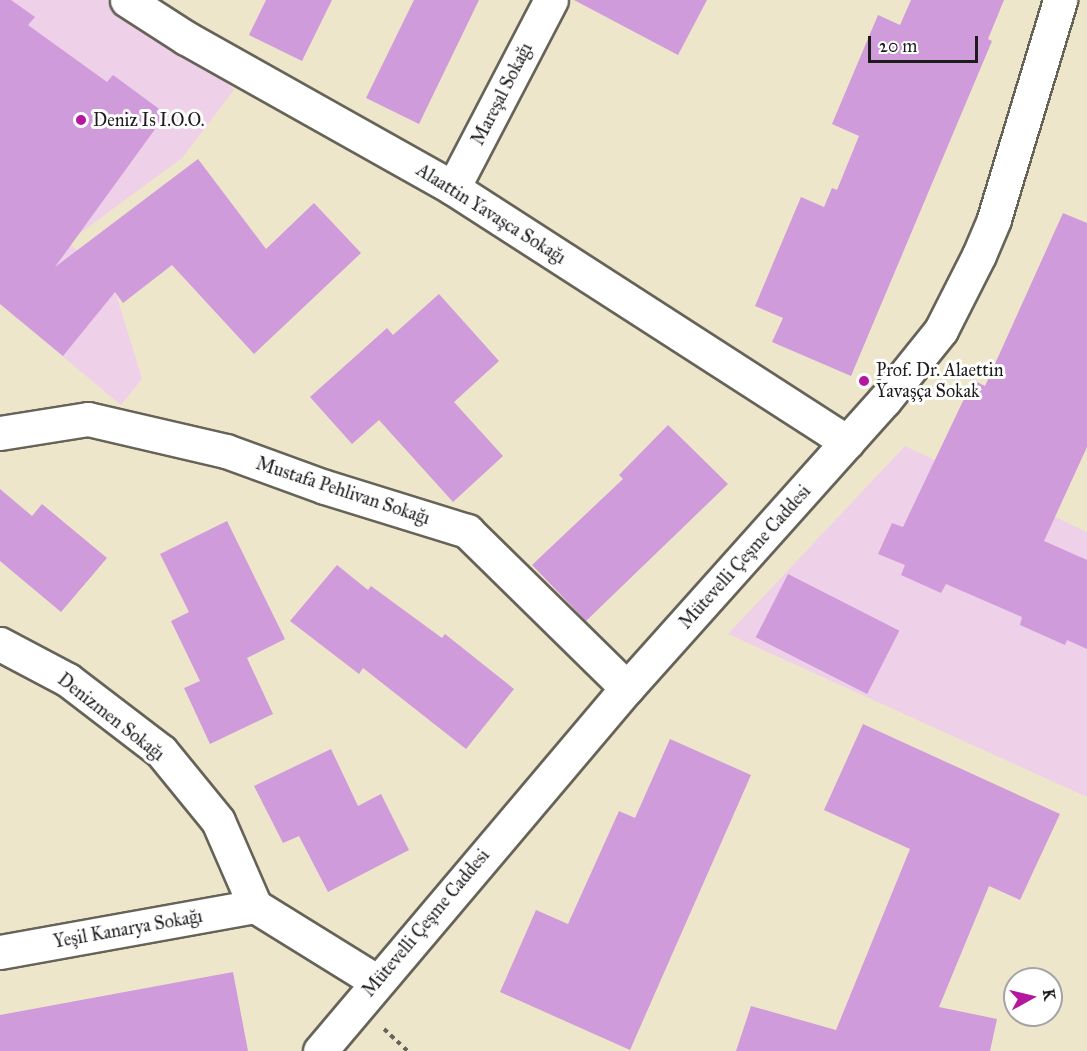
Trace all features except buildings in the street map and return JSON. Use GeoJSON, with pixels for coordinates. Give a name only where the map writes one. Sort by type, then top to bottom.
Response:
{"type":"FeatureCollection","features":[{"type":"Feature","properties":{"kind":"street","name":"Alaattin Yavaşca Sokağı"},"geometry":{"type":"LineString","coordinates":[[127,0],[186,38],[453,188],[847,442]]}},
{"type":"Feature","properties":{"kind":"street","name":"Mareşal Sokağı"},"geometry":{"type":"LineString","coordinates":[[453,188],[551,0]]}},
{"type":"Feature","properties":{"kind":"street","name":"Mütevelli Çeşme Caddesi"},"geometry":{"type":"LineString","coordinates":[[320,1051],[376,981],[627,688],[916,364],[941,330],[964,288],[994,219],[1060,0]]}},
{"type":"Feature","properties":{"kind":"street","name":"Mustafa Pehlivan Sokağı"},"geometry":{"type":"LineString","coordinates":[[0,433],[88,419],[226,451],[325,487],[467,531],[627,688]]}},
{"type":"Feature","properties":{"kind":"street","name":"Denizmen Sokağı"},"geometry":{"type":"LineString","coordinates":[[0,644],[68,680],[161,752],[218,821],[255,906]]}},
{"type":"Feature","properties":{"kind":"street","name":"Yeşil Kanarya Sokağı"},"geometry":{"type":"LineString","coordinates":[[0,952],[255,906]]}},
{"type":"Feature","properties":{"kind":"street"},"geometry":{"type":"LineString","coordinates":[[255,906],[376,981]]}},
{"type":"Feature","properties":{"kind":"shaded area"},"geometry":{"type":"Polygon","coordinates":[[[0,0],[106,0],[213,68],[234,90],[182,158],[68,242],[113,284],[142,379],[121,405],[0,304],[0,0]]]}},
{"type":"Feature","properties":{"kind":"shaded area"},"geometry":{"type":"Polygon","coordinates":[[[905,446],[1087,532],[1087,797],[728,634],[905,446]]]}},
{"type":"Feature","properties":{"kind":"place","name":"Deniz Is I.O.O."},"geometry":{"type":"Point","coordinates":[81,120]}},
{"type":"Feature","properties":{"kind":"place","name":"Prof. Dr. Alaettin Yavaşça Sokak"},"geometry":{"type":"Point","coordinates":[864,381]}}]}
